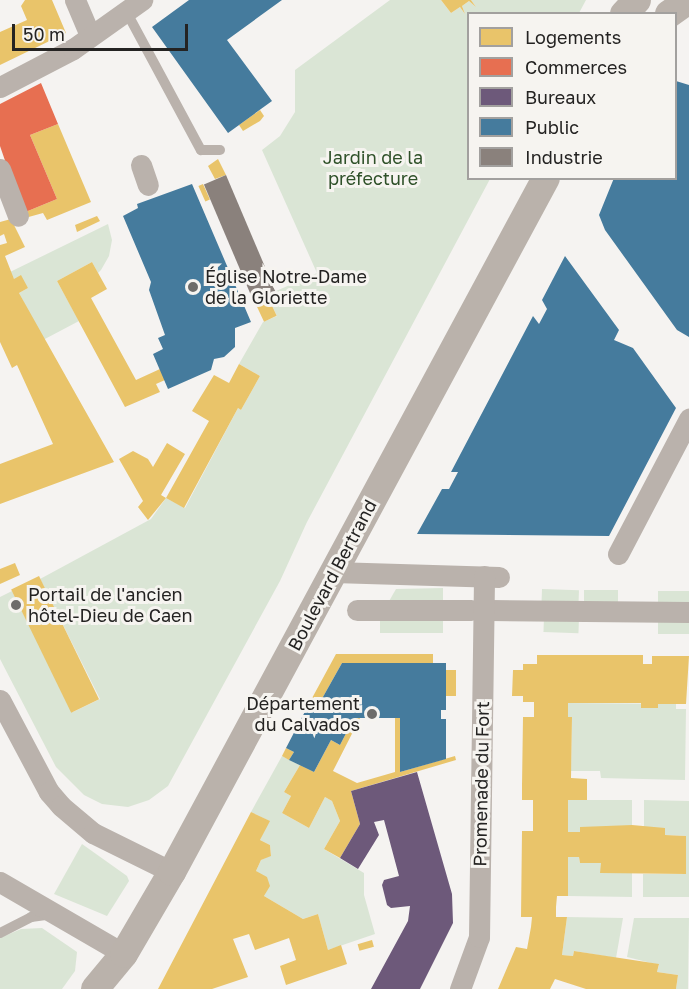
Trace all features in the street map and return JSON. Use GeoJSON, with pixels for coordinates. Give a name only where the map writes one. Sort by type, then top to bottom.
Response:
{"type":"FeatureCollection","features":[{"type":"Feature","properties":{"kind":"main road"},"geometry":{"type":"LineString","coordinates":[[626,12],[637,0]]}},
{"type":"Feature","properties":{"kind":"main road","name":"Boulevard Bertrand"},"geometry":{"type":"LineString","coordinates":[[110,976],[172,872],[545,180]]}},
{"type":"Feature","properties":{"kind":"street"},"geometry":{"type":"LineString","coordinates":[[75,0],[90,36]]}},
{"type":"Feature","properties":{"kind":"street"},"geometry":{"type":"LineString","coordinates":[[0,87],[90,36],[134,6]]}},
{"type":"Feature","properties":{"kind":"street"},"geometry":{"type":"LineString","coordinates":[[141,165],[148,185]]}},
{"type":"Feature","properties":{"kind":"street"},"geometry":{"type":"LineString","coordinates":[[0,169],[6,194],[18,216]]}},
{"type":"Feature","properties":{"kind":"street"},"geometry":{"type":"LineString","coordinates":[[618,554],[689,419]]}},
{"type":"Feature","properties":{"kind":"street","name":"Promenade du Fort"},"geometry":{"type":"LineString","coordinates":[[333,572],[492,576],[479,937],[460,989]]}},
{"type":"Feature","properties":{"kind":"street"},"geometry":{"type":"LineString","coordinates":[[357,609],[689,612]]}},
{"type":"Feature","properties":{"kind":"street"},"geometry":{"type":"LineString","coordinates":[[0,700],[49,792],[61,806],[93,833],[172,872]]}},
{"type":"Feature","properties":{"kind":"street"},"geometry":{"type":"LineString","coordinates":[[0,882],[53,914],[110,976]]}},
{"type":"Feature","properties":{"kind":"lane"},"geometry":{"type":"LineString","coordinates":[[134,6],[201,150],[220,150]]}},
{"type":"Feature","properties":{"kind":"lane"},"geometry":{"type":"LineString","coordinates":[[0,933],[31,917],[53,914]]}},
{"type":"Feature","properties":{"kind":"green space","name":"Jardin de la préfecture"},"geometry":{"type":"Polygon","coordinates":[[[390,0],[441,0],[451,13],[460,7],[465,14],[462,6],[469,1],[476,7],[471,0],[586,0],[580,12],[467,12],[467,180],[489,180],[307,522],[280,581],[168,786],[149,800],[128,807],[102,804],[84,795],[56,767],[0,659],[0,597],[12,591],[73,712],[100,699],[40,579],[151,519],[166,498],[185,508],[238,408],[241,410],[260,376],[239,364],[263,322],[277,316],[267,295],[317,273],[262,150],[280,136],[295,112],[295,70],[390,0]]]}},
{"type":"Feature","properties":{"kind":"green space"},"geometry":{"type":"Polygon","coordinates":[[[108,224],[112,240],[109,256],[101,270],[98,273],[92,262],[57,281],[79,321],[43,340],[19,293],[28,288],[14,279],[10,272],[108,224]]]}},
{"type":"Feature","properties":{"kind":"green space"},"geometry":{"type":"Polygon","coordinates":[[[443,588],[443,602],[388,603],[396,589],[443,588]]]}},
{"type":"Feature","properties":{"kind":"green space"},"geometry":{"type":"Polygon","coordinates":[[[542,589],[579,590],[578,605],[541,604],[542,589]]]}},
{"type":"Feature","properties":{"kind":"green space"},"geometry":{"type":"Polygon","coordinates":[[[584,590],[618,590],[618,605],[584,605],[584,590]]]}},
{"type":"Feature","properties":{"kind":"green space"},"geometry":{"type":"Polygon","coordinates":[[[658,591],[689,591],[689,606],[658,606],[658,591]]]}},
{"type":"Feature","properties":{"kind":"green space"},"geometry":{"type":"Polygon","coordinates":[[[380,616],[443,616],[443,633],[380,633],[380,616]]]}},
{"type":"Feature","properties":{"kind":"green space"},"geometry":{"type":"Polygon","coordinates":[[[544,617],[579,618],[578,633],[543,632],[544,617]]]}},
{"type":"Feature","properties":{"kind":"green space"},"geometry":{"type":"Polygon","coordinates":[[[658,620],[689,620],[689,634],[658,634],[658,620]]]}},
{"type":"Feature","properties":{"kind":"green space"},"geometry":{"type":"Polygon","coordinates":[[[568,703],[676,704],[676,709],[686,709],[685,780],[601,778],[600,771],[571,771],[572,717],[568,717],[568,703]]]}},
{"type":"Feature","properties":{"kind":"green space"},"geometry":{"type":"Polygon","coordinates":[[[282,756],[300,765],[284,792],[291,796],[282,813],[309,828],[325,797],[332,801],[340,821],[324,849],[364,873],[364,895],[375,934],[328,950],[318,914],[303,919],[264,896],[269,886],[256,871],[261,860],[271,855],[270,845],[260,840],[269,821],[251,812],[282,756]]]}},
{"type":"Feature","properties":{"kind":"green space"},"geometry":{"type":"Polygon","coordinates":[[[568,800],[632,800],[632,828],[580,827],[580,832],[568,832],[568,800]]]}},
{"type":"Feature","properties":{"kind":"green space"},"geometry":{"type":"Polygon","coordinates":[[[644,800],[689,801],[689,897],[643,897],[643,874],[686,874],[686,836],[665,835],[644,828],[644,800]]]}},
{"type":"Feature","properties":{"kind":"green space"},"geometry":{"type":"Polygon","coordinates":[[[82,844],[127,876],[129,881],[107,916],[54,894],[82,844]]]}},
{"type":"Feature","properties":{"kind":"green space"},"geometry":{"type":"Polygon","coordinates":[[[568,857],[579,857],[580,863],[601,863],[601,873],[632,873],[632,897],[568,896],[568,857]]]}},
{"type":"Feature","properties":{"kind":"green space"},"geometry":{"type":"Polygon","coordinates":[[[567,917],[623,918],[616,958],[574,951],[573,956],[562,955],[567,917]]]}},
{"type":"Feature","properties":{"kind":"green space"},"geometry":{"type":"Polygon","coordinates":[[[634,918],[689,918],[688,989],[676,989],[678,975],[657,972],[659,965],[627,957],[634,918]]]}},
{"type":"Feature","properties":{"kind":"green space"},"geometry":{"type":"Polygon","coordinates":[[[42,928],[77,952],[75,971],[62,989],[0,989],[0,938],[21,929],[42,928]]]}},
{"type":"Feature","properties":{"kind":"building: Logements"},"geometry":{"type":"Polygon","coordinates":[[[25,0],[52,0],[66,33],[0,65],[0,32],[27,20],[21,6],[25,0]]]}},
{"type":"Feature","properties":{"kind":"building: Logements"},"geometry":{"type":"Polygon","coordinates":[[[441,0],[471,0],[476,7],[469,1],[462,6],[465,14],[460,7],[451,13],[441,0]]]}},
{"type":"Feature","properties":{"kind":"building: Logements"},"geometry":{"type":"Polygon","coordinates":[[[260,110],[264,116],[260,121],[243,131],[239,125],[260,110]]]}},
{"type":"Feature","properties":{"kind":"building: Logements"},"geometry":{"type":"Polygon","coordinates":[[[58,124],[91,202],[47,220],[43,213],[25,218],[23,213],[57,199],[30,135],[58,124]]]}},
{"type":"Feature","properties":{"kind":"building: Logements"},"geometry":{"type":"Polygon","coordinates":[[[218,159],[226,175],[215,179],[208,166],[218,159]]]}},
{"type":"Feature","properties":{"kind":"building: Logements"},"geometry":{"type":"Polygon","coordinates":[[[203,184],[210,200],[205,202],[198,186],[203,184]]]}},
{"type":"Feature","properties":{"kind":"building: Logements"},"geometry":{"type":"Polygon","coordinates":[[[97,216],[100,221],[77,232],[75,225],[97,216]]]}},
{"type":"Feature","properties":{"kind":"building: Logements"},"geometry":{"type":"Polygon","coordinates":[[[11,219],[25,247],[5,256],[14,279],[21,275],[28,288],[19,293],[114,462],[0,504],[0,464],[53,444],[17,365],[12,368],[0,342],[0,245],[7,243],[4,234],[0,236],[0,222],[11,219]]]}},
{"type":"Feature","properties":{"kind":"building: Logements"},"geometry":{"type":"Polygon","coordinates":[[[92,262],[107,289],[91,298],[136,380],[160,369],[165,380],[156,384],[160,392],[125,407],[57,281],[92,262]]]}},
{"type":"Feature","properties":{"kind":"building: Logements"},"geometry":{"type":"Polygon","coordinates":[[[267,295],[277,316],[264,322],[254,301],[267,295]]]}},
{"type":"Feature","properties":{"kind":"building: Logements"},"geometry":{"type":"Polygon","coordinates":[[[239,364],[260,376],[241,410],[238,408],[184,508],[166,498],[209,421],[192,411],[214,375],[229,383],[239,364]]]}},
{"type":"Feature","properties":{"kind":"building: Logements"},"geometry":{"type":"Polygon","coordinates":[[[167,443],[185,454],[161,495],[166,498],[148,520],[138,507],[143,501],[119,459],[133,451],[148,459],[153,467],[167,443]]]}},
{"type":"Feature","properties":{"kind":"building: Logements"},"geometry":{"type":"Polygon","coordinates":[[[15,563],[20,575],[0,584],[0,569],[15,563]]]}},
{"type":"Feature","properties":{"kind":"building: Logements"},"geometry":{"type":"Polygon","coordinates":[[[39,576],[99,699],[71,713],[11,590],[39,576]]]}},
{"type":"Feature","properties":{"kind":"building: Logements"},"geometry":{"type":"Polygon","coordinates":[[[336,654],[433,654],[433,663],[342,663],[319,704],[311,700],[336,654]]]}},
{"type":"Feature","properties":{"kind":"building: Logements"},"geometry":{"type":"Polygon","coordinates":[[[537,655],[643,655],[643,664],[652,664],[652,656],[689,656],[686,704],[658,704],[658,708],[641,708],[641,703],[568,703],[568,717],[572,717],[571,778],[587,779],[587,800],[568,800],[568,832],[580,832],[580,827],[632,825],[665,828],[665,835],[686,836],[686,874],[600,873],[601,863],[580,863],[579,857],[568,857],[568,896],[557,896],[556,907],[556,917],[567,917],[562,955],[573,956],[574,951],[659,964],[657,972],[678,975],[676,989],[586,989],[555,979],[550,989],[498,989],[516,947],[527,949],[531,927],[532,917],[521,917],[522,831],[533,831],[533,800],[522,800],[522,786],[523,717],[534,717],[534,702],[523,702],[523,696],[512,696],[513,670],[523,670],[523,664],[537,664],[537,655]]]}},
{"type":"Feature","properties":{"kind":"building: Logements"},"geometry":{"type":"Polygon","coordinates":[[[446,670],[456,670],[456,696],[446,696],[446,670]]]}},
{"type":"Feature","properties":{"kind":"building: Logements"},"geometry":{"type":"Polygon","coordinates":[[[354,718],[360,718],[333,771],[357,783],[395,772],[395,718],[400,718],[400,772],[455,756],[456,760],[351,791],[360,824],[340,858],[324,849],[340,821],[332,801],[325,797],[309,828],[282,813],[291,796],[284,792],[300,765],[314,772],[331,740],[340,745],[354,718]]]}},
{"type":"Feature","properties":{"kind":"building: Logements"},"geometry":{"type":"Polygon","coordinates":[[[286,748],[294,752],[289,760],[282,756],[286,748]]]}},
{"type":"Feature","properties":{"kind":"building: Logements"},"geometry":{"type":"Polygon","coordinates":[[[251,812],[270,821],[260,840],[270,845],[271,856],[261,860],[256,871],[267,877],[270,886],[264,896],[303,919],[318,914],[328,950],[341,945],[347,964],[286,985],[280,966],[296,960],[289,938],[255,950],[249,934],[233,939],[248,977],[212,989],[158,989],[251,812]]]}},
{"type":"Feature","properties":{"kind":"building: Logements"},"geometry":{"type":"Polygon","coordinates":[[[372,940],[374,947],[360,951],[358,944],[372,940]]]}},
{"type":"Feature","properties":{"kind":"building: Commerces"},"geometry":{"type":"Polygon","coordinates":[[[41,83],[58,124],[30,135],[57,199],[23,213],[0,146],[0,104],[41,83]]]}},
{"type":"Feature","properties":{"kind":"building: Bureaux"},"geometry":{"type":"Polygon","coordinates":[[[417,772],[452,894],[453,923],[420,989],[371,989],[408,921],[410,906],[391,908],[387,905],[382,885],[384,880],[399,876],[384,820],[374,822],[379,835],[358,869],[340,858],[360,824],[351,791],[417,772]]]}},
{"type":"Feature","properties":{"kind":"building: Public"},"geometry":{"type":"Polygon","coordinates":[[[189,0],[282,0],[227,40],[272,101],[228,133],[152,27],[189,0]]]}},
{"type":"Feature","properties":{"kind":"building: Public"},"geometry":{"type":"Polygon","coordinates":[[[677,81],[689,85],[689,337],[677,330],[605,230],[599,215],[613,180],[677,180],[677,81]]]}},
{"type":"Feature","properties":{"kind":"building: Public","name":"Église Notre-Dame de la Gloriette"},"geometry":{"type":"Polygon","coordinates":[[[192,184],[251,322],[235,328],[235,347],[224,357],[214,359],[211,370],[168,389],[153,354],[163,349],[158,338],[165,335],[149,290],[151,282],[123,216],[138,208],[137,204],[192,184]]]}},
{"type":"Feature","properties":{"kind":"building: Public"},"geometry":{"type":"Polygon","coordinates":[[[565,256],[619,330],[614,340],[633,348],[676,408],[609,536],[417,534],[442,489],[449,489],[458,472],[451,472],[533,316],[539,324],[547,309],[542,300],[565,256]]]}},
{"type":"Feature","properties":{"kind":"building: Public","name":"Département du Calvados"},"geometry":{"type":"Polygon","coordinates":[[[342,663],[446,663],[446,710],[441,710],[441,719],[446,719],[446,759],[400,772],[400,718],[354,718],[340,745],[331,740],[314,772],[289,760],[294,752],[286,748],[311,700],[319,704],[342,663]]]}},
{"type":"Feature","properties":{"kind":"building: Industrie"},"geometry":{"type":"Polygon","coordinates":[[[226,175],[276,292],[254,301],[204,184],[226,175]]]}},
{"type":"Feature","properties":{"kind":"place","name":"Église Notre-Dame de la Gloriette"},"geometry":{"type":"Point","coordinates":[193,287]}},
{"type":"Feature","properties":{"kind":"place","name":"Portail de l'ancien hôtel-Dieu de Caen"},"geometry":{"type":"Point","coordinates":[16,605]}},
{"type":"Feature","properties":{"kind":"place","name":"Département du Calvados"},"geometry":{"type":"Point","coordinates":[372,714]}}]}
